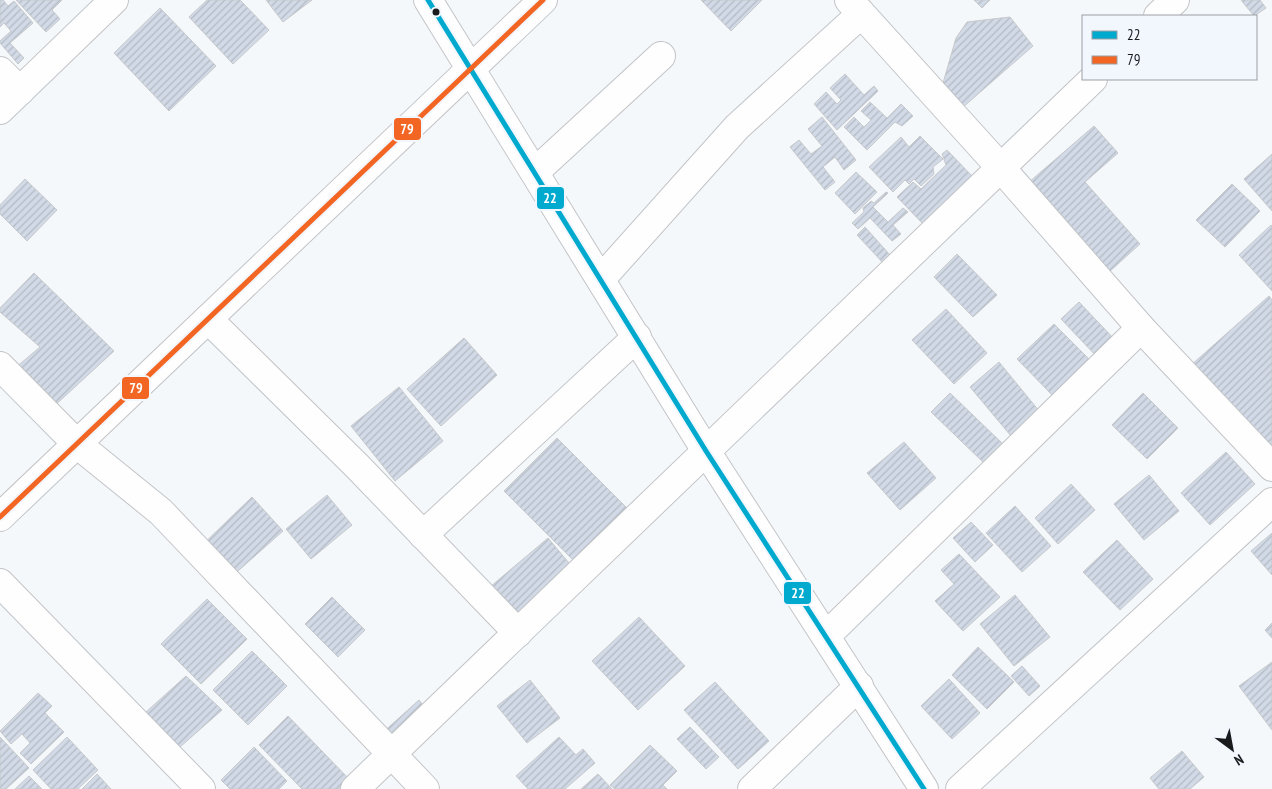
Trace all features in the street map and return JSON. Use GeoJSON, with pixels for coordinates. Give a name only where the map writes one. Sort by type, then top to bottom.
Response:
{"type":"FeatureCollection","features":[{"type":"Feature","properties":{"kind":"street"},"geometry":{"type":"LineString","coordinates":[[0,110],[114,0]]}},
{"type":"Feature","properties":{"kind":"street"},"geometry":{"type":"LineString","coordinates":[[428,0],[706,451],[924,789]]}},
{"type":"Feature","properties":{"kind":"street"},"geometry":{"type":"LineString","coordinates":[[0,517],[543,0]]}},
{"type":"Feature","properties":{"kind":"street"},"geometry":{"type":"LineString","coordinates":[[1159,15],[1175,0]]}},
{"type":"Feature","properties":{"kind":"street"},"geometry":{"type":"LineString","coordinates":[[601,278],[737,127],[855,7],[1001,168],[1141,328],[1272,467]]}},
{"type":"Feature","properties":{"kind":"street"},"geometry":{"type":"LineString","coordinates":[[535,172],[662,56]]}},
{"type":"Feature","properties":{"kind":"street"},"geometry":{"type":"LineString","coordinates":[[0,71],[20,91]]}},
{"type":"Feature","properties":{"kind":"street"},"geometry":{"type":"LineString","coordinates":[[355,789],[1092,80]]}},
{"type":"Feature","properties":{"kind":"street"},"geometry":{"type":"LineString","coordinates":[[208,319],[357,466],[518,632]]}},
{"type":"Feature","properties":{"kind":"street"},"geometry":{"type":"LineString","coordinates":[[826,636],[1141,328]]}},
{"type":"Feature","properties":{"kind":"street"},"geometry":{"type":"LineString","coordinates":[[424,535],[637,337]]}},
{"type":"Feature","properties":{"kind":"street"},"geometry":{"type":"LineString","coordinates":[[0,366],[77,444],[161,512],[425,789]]}},
{"type":"Feature","properties":{"kind":"street"},"geometry":{"type":"LineString","coordinates":[[960,789],[1272,502]]}},
{"type":"Feature","properties":{"kind":"street"},"geometry":{"type":"LineString","coordinates":[[0,583],[201,789]]}},
{"type":"Feature","properties":{"kind":"street"},"geometry":{"type":"LineString","coordinates":[[752,789],[859,686]]}},
{"type":"Feature","properties":{"kind":"building"},"geometry":{"type":"Polygon","coordinates":[[[0,0],[3,0],[8,6],[14,1],[33,23],[10,43],[24,58],[18,64],[0,43],[11,31],[4,23],[0,27],[0,0]]]}},
{"type":"Feature","properties":{"kind":"building"},"geometry":{"type":"Polygon","coordinates":[[[16,0],[62,0],[52,10],[60,19],[46,32],[16,0]]]}},
{"type":"Feature","properties":{"kind":"building"},"geometry":{"type":"Polygon","coordinates":[[[207,0],[240,0],[269,30],[233,64],[189,17],[207,0]]]}},
{"type":"Feature","properties":{"kind":"building"},"geometry":{"type":"Polygon","coordinates":[[[266,0],[312,0],[283,22],[266,0]]]}},
{"type":"Feature","properties":{"kind":"building"},"geometry":{"type":"Polygon","coordinates":[[[701,0],[762,0],[731,31],[701,0]]]}},
{"type":"Feature","properties":{"kind":"building"},"geometry":{"type":"Polygon","coordinates":[[[974,0],[990,0],[982,8],[974,0]]]}},
{"type":"Feature","properties":{"kind":"building"},"geometry":{"type":"Polygon","coordinates":[[[1241,0],[1260,0],[1266,8],[1253,15],[1241,0]]]}},
{"type":"Feature","properties":{"kind":"building"},"geometry":{"type":"Polygon","coordinates":[[[160,8],[216,66],[169,111],[114,53],[160,8]]]}},
{"type":"Feature","properties":{"kind":"building"},"geometry":{"type":"Polygon","coordinates":[[[1010,17],[1033,46],[962,108],[943,83],[956,38],[967,22],[1010,17]]]}},
{"type":"Feature","properties":{"kind":"building"},"geometry":{"type":"Polygon","coordinates":[[[845,74],[864,95],[874,86],[878,91],[837,130],[814,104],[826,92],[837,104],[841,100],[830,88],[845,74]]]}},
{"type":"Feature","properties":{"kind":"building"},"geometry":{"type":"Polygon","coordinates":[[[870,102],[887,118],[901,104],[913,116],[902,126],[895,122],[867,150],[844,127],[854,117],[864,127],[871,120],[861,111],[870,102]]]}},
{"type":"Feature","properties":{"kind":"building"},"geometry":{"type":"Polygon","coordinates":[[[822,117],[856,160],[844,170],[835,157],[823,167],[835,182],[825,190],[790,147],[799,140],[811,154],[822,146],[808,129],[822,117]]]}},
{"type":"Feature","properties":{"kind":"building"},"geometry":{"type":"Polygon","coordinates":[[[1094,126],[1118,153],[1085,182],[1140,244],[1108,273],[1028,183],[1094,126]]]}},
{"type":"Feature","properties":{"kind":"building"},"geometry":{"type":"Polygon","coordinates":[[[920,136],[943,159],[933,167],[934,174],[921,186],[914,179],[909,184],[905,180],[893,192],[869,167],[901,137],[909,147],[920,136]]]}},
{"type":"Feature","properties":{"kind":"building"},"geometry":{"type":"Polygon","coordinates":[[[947,150],[973,177],[924,225],[897,197],[913,182],[921,189],[946,165],[942,154],[947,150]]]}},
{"type":"Feature","properties":{"kind":"building"},"geometry":{"type":"Polygon","coordinates":[[[1272,154],[1272,211],[1244,179],[1272,154]]]}},
{"type":"Feature","properties":{"kind":"building"},"geometry":{"type":"Polygon","coordinates":[[[856,172],[877,192],[855,214],[835,193],[856,172]]]}},
{"type":"Feature","properties":{"kind":"building"},"geometry":{"type":"Polygon","coordinates":[[[25,179],[57,210],[27,241],[0,214],[0,205],[25,179]]]}},
{"type":"Feature","properties":{"kind":"building"},"geometry":{"type":"Polygon","coordinates":[[[1232,184],[1260,211],[1225,247],[1196,220],[1232,184]]]}},
{"type":"Feature","properties":{"kind":"building"},"geometry":{"type":"Polygon","coordinates":[[[886,192],[888,193],[873,207],[888,222],[903,208],[908,212],[893,225],[901,234],[892,241],[870,218],[858,229],[852,223],[864,212],[863,208],[871,201],[874,203],[886,192]]]}},
{"type":"Feature","properties":{"kind":"building"},"geometry":{"type":"Polygon","coordinates":[[[1272,226],[1272,291],[1239,255],[1272,226]]]}},
{"type":"Feature","properties":{"kind":"building"},"geometry":{"type":"Polygon","coordinates":[[[865,227],[891,256],[884,264],[857,235],[865,227]]]}},
{"type":"Feature","properties":{"kind":"building"},"geometry":{"type":"Polygon","coordinates":[[[957,254],[997,295],[973,317],[934,277],[957,254]]]}},
{"type":"Feature","properties":{"kind":"building"},"geometry":{"type":"Polygon","coordinates":[[[34,273],[114,351],[51,409],[14,369],[40,347],[0,312],[0,308],[34,273]]]}},
{"type":"Feature","properties":{"kind":"building"},"geometry":{"type":"Polygon","coordinates":[[[1269,296],[1272,300],[1272,454],[1190,366],[1269,296]]]}},
{"type":"Feature","properties":{"kind":"building"},"geometry":{"type":"Polygon","coordinates":[[[1079,302],[1118,343],[1100,360],[1061,319],[1079,302]]]}},
{"type":"Feature","properties":{"kind":"building"},"geometry":{"type":"Polygon","coordinates":[[[946,309],[987,353],[954,384],[912,340],[946,309]]]}},
{"type":"Feature","properties":{"kind":"building"},"geometry":{"type":"Polygon","coordinates":[[[1054,324],[1092,362],[1055,398],[1017,359],[1054,324]]]}},
{"type":"Feature","properties":{"kind":"building"},"geometry":{"type":"Polygon","coordinates":[[[464,338],[497,375],[441,426],[407,389],[464,338]]]}},
{"type":"Feature","properties":{"kind":"building"},"geometry":{"type":"Polygon","coordinates":[[[999,362],[1040,412],[1011,436],[970,387],[999,362]]]}},
{"type":"Feature","properties":{"kind":"building"},"geometry":{"type":"Polygon","coordinates":[[[399,387],[443,441],[395,481],[351,426],[399,387]]]}},
{"type":"Feature","properties":{"kind":"building"},"geometry":{"type":"Polygon","coordinates":[[[950,393],[1004,445],[985,464],[931,412],[950,393]]]}},
{"type":"Feature","properties":{"kind":"building"},"geometry":{"type":"Polygon","coordinates":[[[1143,393],[1178,428],[1147,459],[1112,425],[1143,393]]]}},
{"type":"Feature","properties":{"kind":"building"},"geometry":{"type":"Polygon","coordinates":[[[557,438],[630,511],[577,564],[504,491],[557,438]]]}},
{"type":"Feature","properties":{"kind":"building"},"geometry":{"type":"Polygon","coordinates":[[[904,442],[936,478],[900,510],[867,473],[904,442]]]}},
{"type":"Feature","properties":{"kind":"building"},"geometry":{"type":"Polygon","coordinates":[[[1226,452],[1255,484],[1210,525],[1181,493],[1226,452]]]}},
{"type":"Feature","properties":{"kind":"building"},"geometry":{"type":"Polygon","coordinates":[[[1149,475],[1179,511],[1144,540],[1114,504],[1149,475]]]}},
{"type":"Feature","properties":{"kind":"building"},"geometry":{"type":"Polygon","coordinates":[[[1071,484],[1095,510],[1058,544],[1035,518],[1071,484]]]}},
{"type":"Feature","properties":{"kind":"building"},"geometry":{"type":"Polygon","coordinates":[[[327,495],[352,525],[311,559],[286,529],[327,495]]]}},
{"type":"Feature","properties":{"kind":"building"},"geometry":{"type":"Polygon","coordinates":[[[252,497],[283,531],[229,579],[199,548],[252,497]]]}},
{"type":"Feature","properties":{"kind":"building"},"geometry":{"type":"Polygon","coordinates":[[[1015,506],[1051,546],[1022,572],[986,533],[1015,506]]]}},
{"type":"Feature","properties":{"kind":"building"},"geometry":{"type":"Polygon","coordinates":[[[971,522],[993,545],[975,562],[953,538],[971,522]]]}},
{"type":"Feature","properties":{"kind":"building"},"geometry":{"type":"Polygon","coordinates":[[[1272,533],[1272,575],[1251,551],[1272,533]]]}},
{"type":"Feature","properties":{"kind":"building"},"geometry":{"type":"Polygon","coordinates":[[[548,538],[574,569],[517,618],[490,587],[548,538]]]}},
{"type":"Feature","properties":{"kind":"building"},"geometry":{"type":"Polygon","coordinates":[[[1117,540],[1153,579],[1120,610],[1083,572],[1117,540]]]}},
{"type":"Feature","properties":{"kind":"building"},"geometry":{"type":"Polygon","coordinates":[[[959,554],[1000,597],[963,631],[935,601],[954,584],[941,570],[959,554]]]}},
{"type":"Feature","properties":{"kind":"building"},"geometry":{"type":"Polygon","coordinates":[[[1015,595],[1050,637],[1014,666],[980,624],[1015,595]]]}},
{"type":"Feature","properties":{"kind":"building"},"geometry":{"type":"Polygon","coordinates":[[[332,597],[365,630],[338,657],[305,624],[332,597]]]}},
{"type":"Feature","properties":{"kind":"building"},"geometry":{"type":"Polygon","coordinates":[[[207,599],[247,639],[201,684],[161,644],[207,599]]]}},
{"type":"Feature","properties":{"kind":"building"},"geometry":{"type":"Polygon","coordinates":[[[639,617],[685,666],[638,710],[592,661],[639,617]]]}},
{"type":"Feature","properties":{"kind":"building"},"geometry":{"type":"Polygon","coordinates":[[[1272,623],[1272,638],[1265,630],[1272,623]]]}},
{"type":"Feature","properties":{"kind":"building"},"geometry":{"type":"Polygon","coordinates":[[[978,647],[1014,682],[987,709],[952,675],[978,647]]]}},
{"type":"Feature","properties":{"kind":"building"},"geometry":{"type":"Polygon","coordinates":[[[252,651],[287,686],[248,725],[213,690],[252,651]]]}},
{"type":"Feature","properties":{"kind":"building"},"geometry":{"type":"Polygon","coordinates":[[[1272,662],[1272,730],[1239,686],[1272,662]]]}},
{"type":"Feature","properties":{"kind":"building"},"geometry":{"type":"Polygon","coordinates":[[[1022,666],[1040,686],[1029,696],[1011,676],[1022,666]]]}},
{"type":"Feature","properties":{"kind":"building"},"geometry":{"type":"Polygon","coordinates":[[[186,676],[222,710],[180,747],[146,712],[186,676]]]}},
{"type":"Feature","properties":{"kind":"building"},"geometry":{"type":"Polygon","coordinates":[[[949,679],[980,713],[952,739],[921,706],[949,679]]]}},
{"type":"Feature","properties":{"kind":"building"},"geometry":{"type":"Polygon","coordinates":[[[530,680],[560,718],[527,743],[497,706],[530,680]]]}},
{"type":"Feature","properties":{"kind":"building"},"geometry":{"type":"Polygon","coordinates":[[[715,682],[769,741],[738,769],[684,710],[715,682]]]}},
{"type":"Feature","properties":{"kind":"building"},"geometry":{"type":"Polygon","coordinates":[[[38,693],[52,706],[45,713],[64,732],[31,764],[20,753],[30,743],[22,734],[11,744],[0,731],[38,693]]]}},
{"type":"Feature","properties":{"kind":"building"},"geometry":{"type":"Polygon","coordinates":[[[419,700],[426,709],[388,743],[380,735],[419,700]]]}},
{"type":"Feature","properties":{"kind":"building"},"geometry":{"type":"Polygon","coordinates":[[[288,716],[351,781],[342,789],[302,789],[259,745],[288,716]]]}},
{"type":"Feature","properties":{"kind":"building"},"geometry":{"type":"Polygon","coordinates":[[[690,727],[719,757],[706,769],[677,739],[690,727]]]}},
{"type":"Feature","properties":{"kind":"building"},"geometry":{"type":"Polygon","coordinates":[[[0,737],[29,768],[6,789],[0,789],[0,737]]]}},
{"type":"Feature","properties":{"kind":"building"},"geometry":{"type":"Polygon","coordinates":[[[67,737],[98,770],[78,789],[51,789],[33,770],[67,737]]]}},
{"type":"Feature","properties":{"kind":"building"},"geometry":{"type":"Polygon","coordinates":[[[559,737],[576,755],[583,749],[595,763],[565,789],[528,789],[516,776],[559,737]]]}},
{"type":"Feature","properties":{"kind":"building"},"geometry":{"type":"Polygon","coordinates":[[[650,745],[677,771],[663,785],[667,789],[615,789],[610,785],[650,745]]]}},
{"type":"Feature","properties":{"kind":"building"},"geometry":{"type":"Polygon","coordinates":[[[254,747],[287,781],[279,789],[230,789],[221,780],[254,747]]]}},
{"type":"Feature","properties":{"kind":"building"},"geometry":{"type":"Polygon","coordinates":[[[1182,751],[1204,777],[1190,789],[1159,789],[1150,778],[1182,751]]]}},
{"type":"Feature","properties":{"kind":"building"},"geometry":{"type":"Polygon","coordinates":[[[97,774],[111,789],[82,789],[97,774]]]}},
{"type":"Feature","properties":{"kind":"building"},"geometry":{"type":"Polygon","coordinates":[[[598,774],[612,789],[581,789],[598,774]]]}},
{"type":"Feature","properties":{"kind":"building"},"geometry":{"type":"Polygon","coordinates":[[[29,776],[42,789],[15,789],[29,776]]]}},
{"type":"Feature","properties":{"kind":"transit line","name":"22"},"geometry":{"type":"LineString","coordinates":[[428,0],[706,451],[924,789]]}},
{"type":"Feature","properties":{"kind":"transit line","name":"79"},"geometry":{"type":"LineString","coordinates":[[0,517],[543,0]]}}]}
